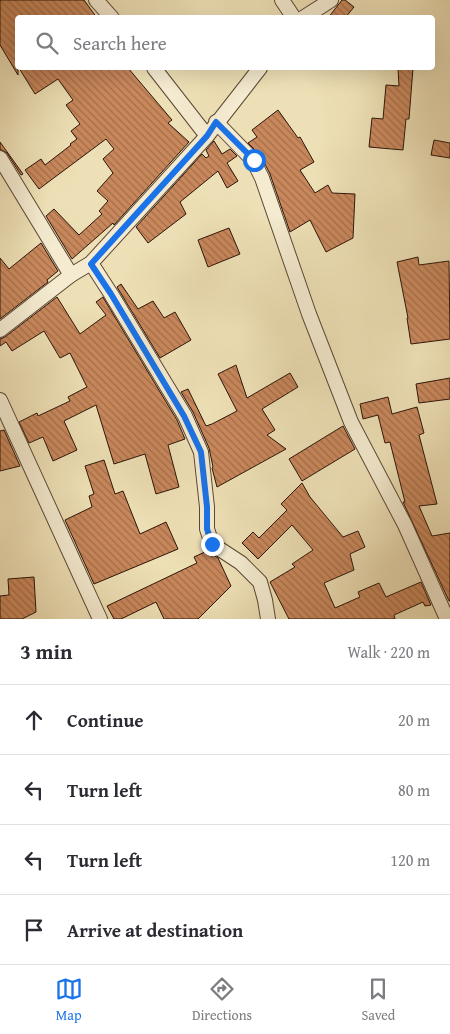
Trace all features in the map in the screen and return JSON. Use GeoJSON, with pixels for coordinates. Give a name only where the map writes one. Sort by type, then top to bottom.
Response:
{"type":"FeatureCollection","features":[{"type":"Feature","properties":{"kind":"street"},"geometry":{"type":"LineString","coordinates":[[96,0],[109,15]]}},
{"type":"Feature","properties":{"kind":"street"},"geometry":{"type":"LineString","coordinates":[[282,0],[292,15]]}},
{"type":"Feature","properties":{"kind":"street"},"geometry":{"type":"LineString","coordinates":[[308,15],[331,0]]}},
{"type":"Feature","properties":{"kind":"street"},"geometry":{"type":"LineString","coordinates":[[156,70],[207,136]]}},
{"type":"Feature","properties":{"kind":"street"},"geometry":{"type":"LineString","coordinates":[[0,330],[71,275],[91,264],[207,136],[258,70]]}},
{"type":"Feature","properties":{"kind":"street"},"geometry":{"type":"LineString","coordinates":[[216,122],[254,160],[309,314],[351,422],[405,525],[447,619]]}},
{"type":"Feature","properties":{"kind":"street"},"geometry":{"type":"LineString","coordinates":[[0,158],[71,275]]}},
{"type":"Feature","properties":{"kind":"street"},"geometry":{"type":"LineString","coordinates":[[91,264],[184,416],[201,452],[207,507],[207,529],[212,544],[241,563],[260,582],[268,619]]}},
{"type":"Feature","properties":{"kind":"street"},"geometry":{"type":"LineString","coordinates":[[0,400],[100,619]]}},
{"type":"Feature","properties":{"kind":"building"},"geometry":{"type":"Polygon","coordinates":[[[0,0],[84,0],[95,15],[15,15],[15,70],[0,45],[0,0]]]}},
{"type":"Feature","properties":{"kind":"building"},"geometry":{"type":"Polygon","coordinates":[[[342,0],[345,0],[354,7],[347,15],[330,15],[342,0]]]}},
{"type":"Feature","properties":{"kind":"building"},"geometry":{"type":"Polygon","coordinates":[[[20,70],[130,70],[172,120],[168,123],[189,142],[114,225],[113,223],[72,259],[46,216],[54,209],[79,235],[102,214],[99,211],[108,201],[97,191],[113,173],[103,159],[114,149],[106,139],[39,189],[25,170],[41,159],[45,165],[71,145],[77,139],[71,131],[80,124],[66,105],[73,100],[58,79],[35,94],[20,70]]]}},
{"type":"Feature","properties":{"kind":"building"},"geometry":{"type":"Polygon","coordinates":[[[398,70],[413,70],[409,119],[406,119],[403,150],[369,147],[372,118],[383,119],[386,85],[399,86],[398,70]]]}},
{"type":"Feature","properties":{"kind":"building"},"geometry":{"type":"Polygon","coordinates":[[[278,110],[298,138],[300,137],[314,162],[300,170],[315,193],[328,185],[332,193],[355,194],[353,238],[326,252],[310,220],[290,232],[270,174],[261,156],[248,143],[257,137],[252,130],[278,110]]]}},
{"type":"Feature","properties":{"kind":"building"},"geometry":{"type":"Polygon","coordinates":[[[434,140],[450,143],[450,158],[431,155],[434,140]]]}},
{"type":"Feature","properties":{"kind":"building"},"geometry":{"type":"Polygon","coordinates":[[[214,141],[222,154],[230,149],[237,156],[227,163],[238,181],[227,188],[218,171],[180,202],[186,214],[148,243],[136,227],[202,154],[206,158],[209,156],[206,150],[214,141]]]}},
{"type":"Feature","properties":{"kind":"building"},"geometry":{"type":"Polygon","coordinates":[[[0,142],[23,174],[21,175],[7,153],[0,149],[0,142]]]}},
{"type":"Feature","properties":{"kind":"building"},"geometry":{"type":"Polygon","coordinates":[[[229,228],[240,254],[208,267],[198,240],[229,228]]]}},
{"type":"Feature","properties":{"kind":"building"},"geometry":{"type":"Polygon","coordinates":[[[41,243],[58,271],[47,280],[48,282],[0,319],[0,258],[9,269],[41,243]]]}},
{"type":"Feature","properties":{"kind":"building"},"geometry":{"type":"Polygon","coordinates":[[[418,257],[419,265],[449,261],[450,339],[411,344],[397,262],[418,257]]]}},
{"type":"Feature","properties":{"kind":"building"},"geometry":{"type":"Polygon","coordinates":[[[121,284],[138,309],[153,301],[164,318],[175,312],[191,340],[160,358],[117,287],[121,284]]]}},
{"type":"Feature","properties":{"kind":"building"},"geometry":{"type":"Polygon","coordinates":[[[57,297],[80,334],[106,315],[96,302],[103,297],[177,420],[185,439],[168,445],[179,487],[156,494],[145,454],[114,464],[96,405],[64,421],[77,450],[53,461],[43,437],[29,443],[19,422],[37,413],[38,416],[70,401],[68,397],[87,387],[70,353],[60,358],[44,331],[12,351],[6,342],[0,346],[0,339],[57,297]]]}},
{"type":"Feature","properties":{"kind":"building"},"geometry":{"type":"Polygon","coordinates":[[[236,365],[247,398],[290,373],[298,387],[262,409],[275,430],[267,435],[286,449],[217,487],[209,448],[193,412],[181,392],[188,389],[206,426],[212,424],[237,411],[218,374],[236,365]]]}},
{"type":"Feature","properties":{"kind":"building"},"geometry":{"type":"Polygon","coordinates":[[[450,378],[450,399],[419,403],[416,384],[450,378]]]}},
{"type":"Feature","properties":{"kind":"building"},"geometry":{"type":"Polygon","coordinates":[[[388,397],[392,414],[417,407],[424,433],[419,435],[437,504],[419,506],[432,536],[450,533],[450,601],[403,502],[405,502],[390,442],[385,443],[378,415],[363,419],[360,404],[388,397]]]}},
{"type":"Feature","properties":{"kind":"building"},"geometry":{"type":"Polygon","coordinates":[[[343,426],[355,449],[302,481],[289,459],[343,426]]]}},
{"type":"Feature","properties":{"kind":"building"},"geometry":{"type":"Polygon","coordinates":[[[4,430],[20,466],[0,471],[0,431],[4,430]]]}},
{"type":"Feature","properties":{"kind":"building"},"geometry":{"type":"Polygon","coordinates":[[[104,460],[115,494],[123,491],[140,534],[166,522],[178,549],[94,584],[65,520],[92,507],[89,496],[94,494],[85,466],[104,460]]]}},
{"type":"Feature","properties":{"kind":"building"},"geometry":{"type":"Polygon","coordinates":[[[302,483],[310,497],[343,537],[358,531],[365,547],[350,554],[354,570],[324,583],[335,608],[360,597],[358,592],[379,583],[386,597],[421,582],[431,605],[425,606],[423,602],[394,615],[395,619],[289,619],[270,582],[295,567],[292,564],[313,550],[292,525],[258,559],[242,543],[253,532],[259,538],[287,510],[281,504],[302,483]]]}},
{"type":"Feature","properties":{"kind":"building"},"geometry":{"type":"Polygon","coordinates":[[[207,551],[218,558],[231,586],[198,619],[164,619],[156,602],[121,619],[114,619],[107,606],[197,563],[194,557],[207,551]]]}},
{"type":"Feature","properties":{"kind":"building"},"geometry":{"type":"Polygon","coordinates":[[[34,577],[36,612],[22,619],[0,619],[0,596],[9,595],[8,579],[34,577]]]}},
{"type":"Feature","properties":{"kind":"route"},"geometry":{"type":"LineString","coordinates":[[212,544],[207,529],[207,507],[201,452],[184,416],[91,264],[207,136],[216,122],[254,160]]}}]}
